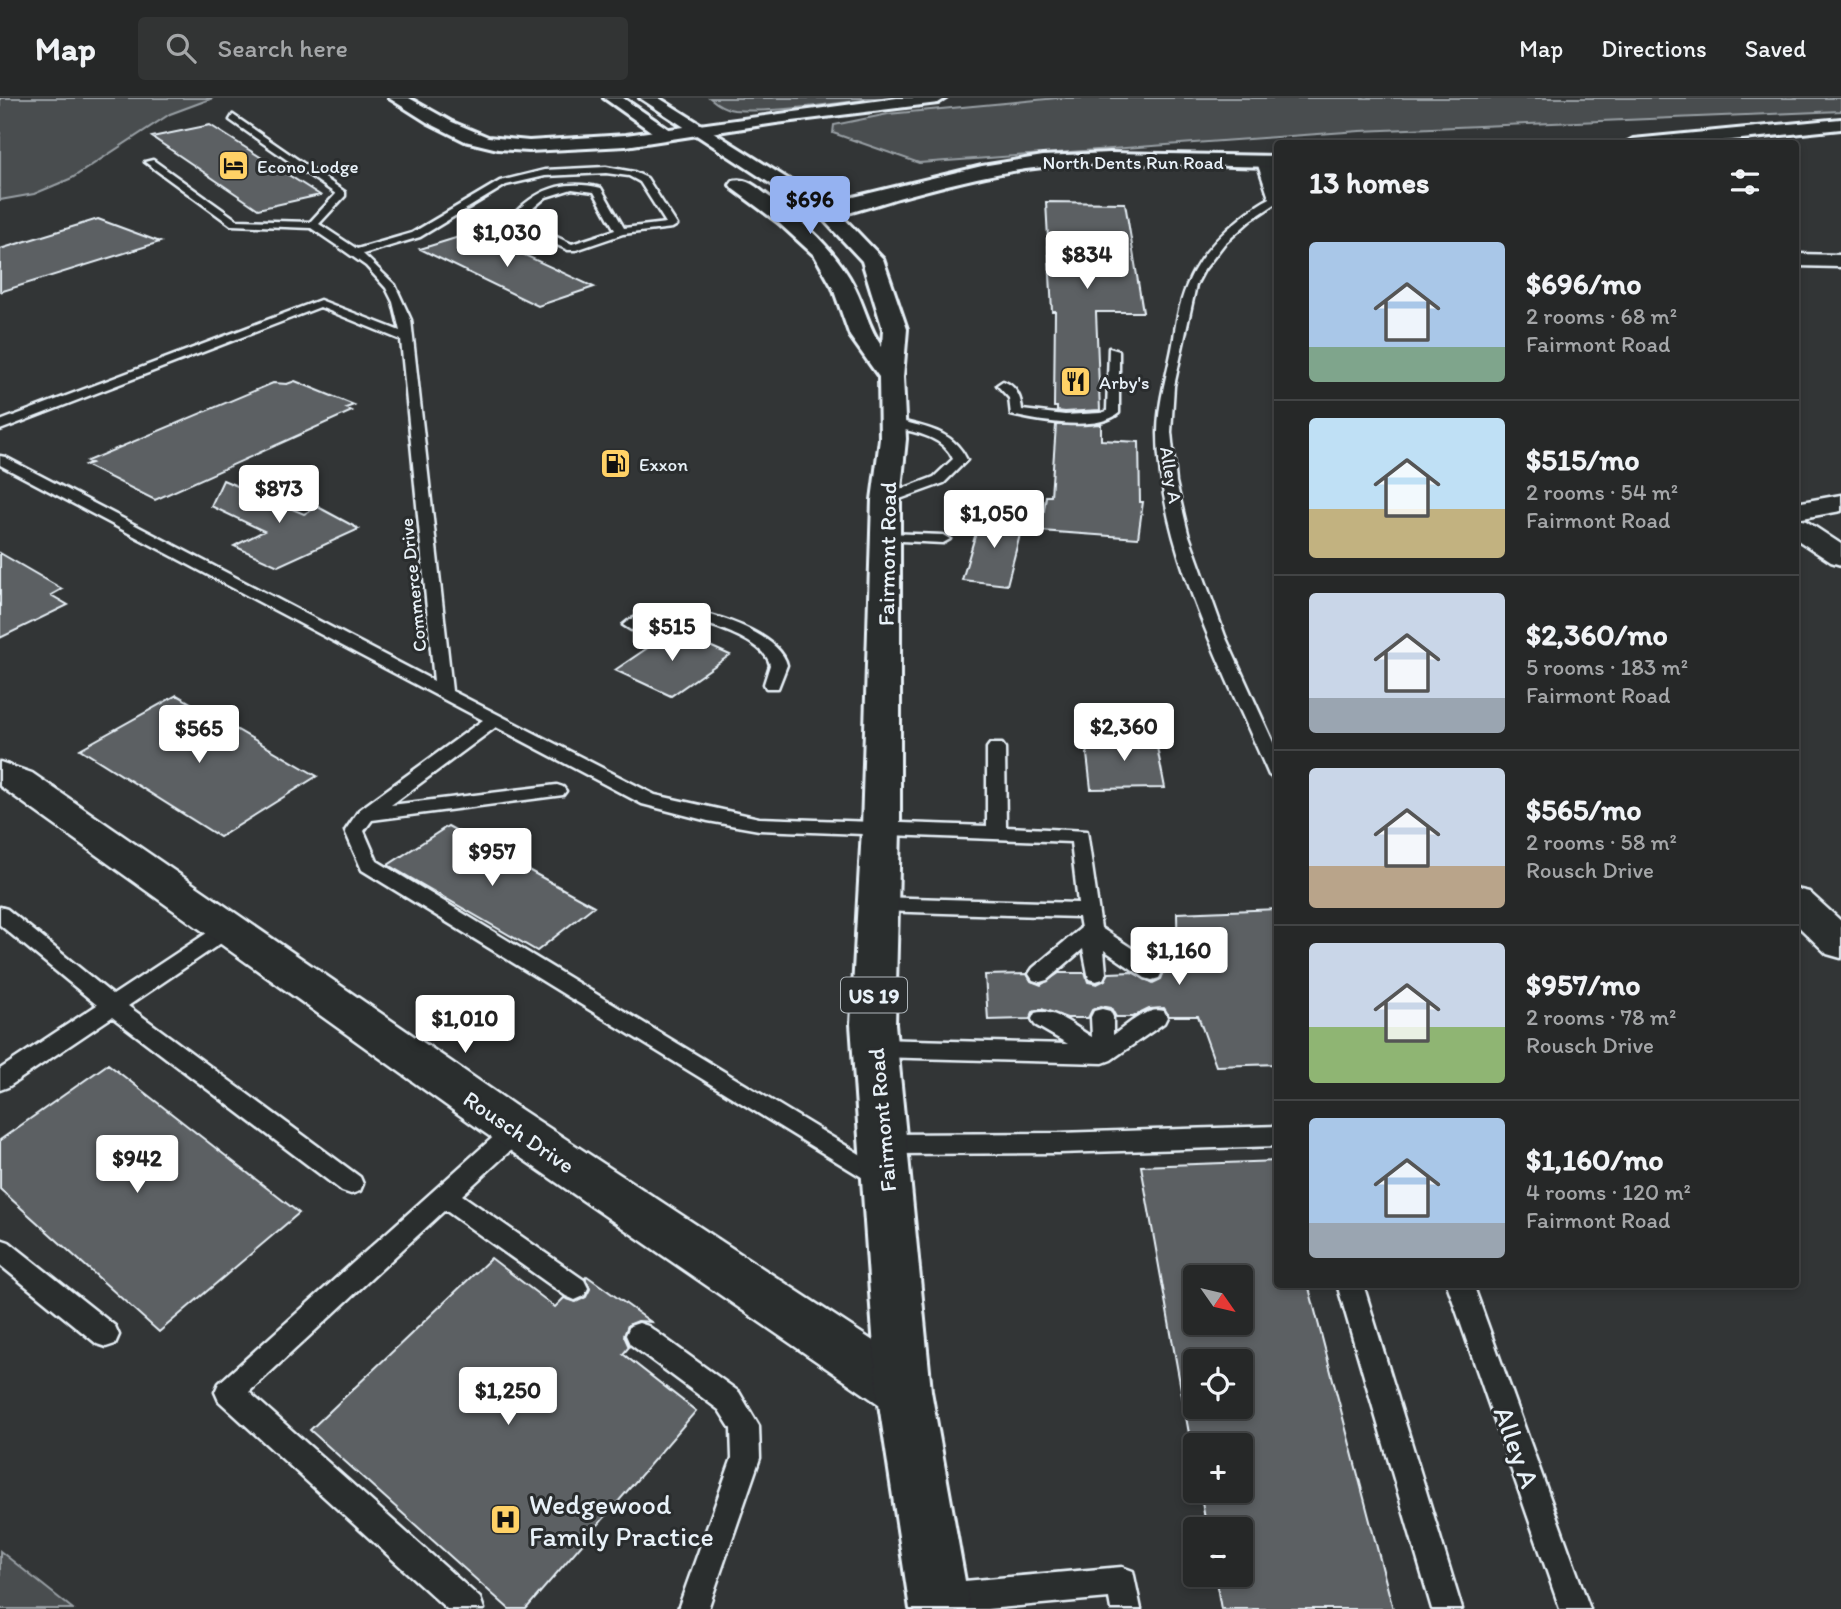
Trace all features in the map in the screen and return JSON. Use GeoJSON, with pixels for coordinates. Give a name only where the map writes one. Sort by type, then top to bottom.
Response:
{"type":"FeatureCollection","features":[{"type":"Feature","properties":{"kind":"main road"},"geometry":{"type":"LineString","coordinates":[[397,98],[470,136],[496,144],[558,145],[668,135],[938,98]]}},
{"type":"Feature","properties":{"kind":"main road"},"geometry":{"type":"LineString","coordinates":[[612,98],[690,150]]}},
{"type":"Feature","properties":{"kind":"main road","name":"Fairmont Road"},"geometry":{"type":"LineString","coordinates":[[648,98],[827,212],[872,259],[895,330],[886,519],[881,830],[873,1024],[904,1391],[939,1603]]}},
{"type":"Feature","properties":{"kind":"main road"},"geometry":{"type":"LineString","coordinates":[[1673,140],[1841,124]]}},
{"type":"Feature","properties":{"kind":"main road","name":"North Dents Run Road"},"geometry":{"type":"LineString","coordinates":[[786,219],[827,212],[965,175],[1048,161],[1272,162]]}},
{"type":"Feature","properties":{"kind":"main road"},"geometry":{"type":"LineString","coordinates":[[723,173],[786,219],[823,253],[844,288],[862,336],[891,377]]}},
{"type":"Feature","properties":{"kind":"street"},"geometry":{"type":"LineString","coordinates":[[1799,260],[1841,261]]}},
{"type":"Feature","properties":{"kind":"street"},"geometry":{"type":"LineString","coordinates":[[1799,510],[1841,503]]}},
{"type":"Feature","properties":{"kind":"street"},"geometry":{"type":"LineString","coordinates":[[1799,529],[1841,556]]}},
{"type":"Feature","properties":{"kind":"street","name":"Rousch Drive"},"geometry":{"type":"LineString","coordinates":[[0,773],[20,781],[517,1130],[904,1391]]}},
{"type":"Feature","properties":{"kind":"street"},"geometry":{"type":"LineString","coordinates":[[1799,905],[1841,944]]}},
{"type":"Feature","properties":{"kind":"lane"},"geometry":{"type":"LineString","coordinates":[[150,162],[235,223],[313,225],[342,194],[233,118]]}},
{"type":"Feature","properties":{"kind":"lane"},"geometry":{"type":"LineString","coordinates":[[355,253],[416,235],[503,183],[544,173],[606,170],[631,174],[644,180],[672,225],[621,231],[572,248],[516,223],[515,218],[544,192],[572,186],[589,187],[598,190],[621,231]]}},
{"type":"Feature","properties":{"kind":"lane","name":"Alley A"},"geometry":{"type":"LineString","coordinates":[[1274,192],[1207,256],[1185,300],[1177,356],[1168,387],[1165,424],[1166,456],[1174,502],[1208,618],[1274,766]]}},
{"type":"Feature","properties":{"kind":"lane","name":"Commerce Drive"},"geometry":{"type":"LineString","coordinates":[[313,225],[374,267],[399,296],[407,338],[444,693]]}},
{"type":"Feature","properties":{"kind":"lane"},"geometry":{"type":"LineString","coordinates":[[0,426],[320,303],[407,338]]}},
{"type":"Feature","properties":{"kind":"lane"},"geometry":{"type":"LineString","coordinates":[[1003,385],[1015,397],[1016,412],[1029,416],[1101,418],[1113,413],[1113,351]]}},
{"type":"Feature","properties":{"kind":"lane"},"geometry":{"type":"LineString","coordinates":[[886,519],[952,471],[960,460],[957,448],[948,440],[892,423]]}},
{"type":"Feature","properties":{"kind":"lane"},"geometry":{"type":"LineString","coordinates":[[1,461],[649,800],[708,816],[759,824],[1080,836],[1096,973]]}},
{"type":"Feature","properties":{"kind":"lane"},"geometry":{"type":"LineString","coordinates":[[886,519],[943,539]]}},
{"type":"Feature","properties":{"kind":"lane"},"geometry":{"type":"LineString","coordinates":[[631,625],[658,616],[676,614],[694,615],[725,626],[753,639],[776,657],[779,668],[772,684]]}},
{"type":"Feature","properties":{"kind":"lane"},"geometry":{"type":"LineString","coordinates":[[495,720],[366,814],[354,831],[369,865],[619,1017],[885,1163],[1059,1143],[1274,1136]]}},
{"type":"Feature","properties":{"kind":"lane"},"geometry":{"type":"LineString","coordinates":[[996,748],[997,834]]}},
{"type":"Feature","properties":{"kind":"lane"},"geometry":{"type":"LineString","coordinates":[[366,814],[557,791]]}},
{"type":"Feature","properties":{"kind":"lane"},"geometry":{"type":"LineString","coordinates":[[878,904],[1088,910]]}},
{"type":"Feature","properties":{"kind":"lane"},"geometry":{"type":"LineString","coordinates":[[0,914],[113,1006],[351,1184]]}},
{"type":"Feature","properties":{"kind":"lane"},"geometry":{"type":"LineString","coordinates":[[0,1081],[229,928]]}},
{"type":"Feature","properties":{"kind":"lane"},"geometry":{"type":"LineString","coordinates":[[1090,931],[1152,972]]}},
{"type":"Feature","properties":{"kind":"lane"},"geometry":{"type":"LineString","coordinates":[[1040,974],[1090,931]]}},
{"type":"Feature","properties":{"kind":"lane"},"geometry":{"type":"LineString","coordinates":[[1102,1017],[1104,1054]]}},
{"type":"Feature","properties":{"kind":"lane"},"geometry":{"type":"LineString","coordinates":[[876,1048],[1104,1054],[1156,1017]]}},
{"type":"Feature","properties":{"kind":"lane"},"geometry":{"type":"LineString","coordinates":[[1044,1019],[1104,1054]]}},
{"type":"Feature","properties":{"kind":"lane"},"geometry":{"type":"LineString","coordinates":[[469,1609],[229,1392],[517,1130]]}},
{"type":"Feature","properties":{"kind":"lane"},"geometry":{"type":"LineString","coordinates":[[444,1196],[575,1288]]}},
{"type":"Feature","properties":{"kind":"lane"},"geometry":{"type":"LineString","coordinates":[[0,1250],[106,1335]]}},
{"type":"Feature","properties":{"kind":"lane"},"geometry":{"type":"LineString","coordinates":[[1351,1288],[1449,1605]]}},
{"type":"Feature","properties":{"kind":"lane","name":"Alley A"},"geometry":{"type":"LineString","coordinates":[[1461,1288],[1575,1609]]}},
{"type":"Feature","properties":{"kind":"lane"},"geometry":{"type":"LineString","coordinates":[[639,1335],[729,1401],[745,1426],[746,1458],[693,1609]]}},
{"type":"Feature","properties":{"kind":"lane"},"geometry":{"type":"LineString","coordinates":[[939,1603],[1124,1596]]}},
{"type":"Feature","properties":{"kind":"shaded area"},"geometry":{"type":"Polygon","coordinates":[[[0,98],[213,98],[170,114],[72,178],[34,194],[0,200],[0,98]]]}},
{"type":"Feature","properties":{"kind":"shaded area"},"geometry":{"type":"Polygon","coordinates":[[[710,98],[881,98],[751,111],[727,109],[710,98]]]}},
{"type":"Feature","properties":{"kind":"shaded area"},"geometry":{"type":"Polygon","coordinates":[[[1057,98],[1841,98],[1841,111],[1360,131],[919,163],[833,133],[834,125],[888,114],[1057,98]]]}},
{"type":"Feature","properties":{"kind":"shaded area"},"geometry":{"type":"Polygon","coordinates":[[[0,1551],[73,1609],[0,1609],[0,1551]]]}},
{"type":"Feature","properties":{"kind":"building","name":"Econo Lodge"},"geometry":{"type":"Polygon","coordinates":[[[210,125],[320,195],[258,209],[152,137],[210,125]]]}},
{"type":"Feature","properties":{"kind":"building"},"geometry":{"type":"Polygon","coordinates":[[[1046,202],[1125,203],[1143,312],[1096,312],[1100,410],[1065,412],[1057,411],[1057,407],[1054,407],[1055,311],[1052,311],[1046,202]]]}},
{"type":"Feature","properties":{"kind":"building"},"geometry":{"type":"Polygon","coordinates":[[[98,219],[160,242],[0,292],[0,249],[98,219]]]}},
{"type":"Feature","properties":{"kind":"building"},"geometry":{"type":"Polygon","coordinates":[[[475,232],[594,287],[538,306],[420,249],[475,232]]]}},
{"type":"Feature","properties":{"kind":"building"},"geometry":{"type":"Polygon","coordinates":[[[295,381],[354,405],[346,408],[352,411],[155,500],[85,465],[91,463],[87,461],[273,383],[287,384],[295,381]]]}},
{"type":"Feature","properties":{"kind":"building"},"geometry":{"type":"Polygon","coordinates":[[[1101,424],[1101,440],[1139,442],[1140,502],[1143,502],[1138,538],[1041,531],[1046,496],[1051,496],[1056,425],[1101,424]]]}},
{"type":"Feature","properties":{"kind":"building"},"geometry":{"type":"Polygon","coordinates":[[[223,480],[304,514],[318,507],[359,529],[278,566],[234,546],[264,531],[211,506],[223,480]]]}},
{"type":"Feature","properties":{"kind":"building"},"geometry":{"type":"Polygon","coordinates":[[[981,516],[1024,519],[1007,585],[962,580],[981,516]]]}},
{"type":"Feature","properties":{"kind":"building"},"geometry":{"type":"Polygon","coordinates":[[[0,553],[62,589],[51,595],[68,605],[0,638],[0,553]]]}},
{"type":"Feature","properties":{"kind":"building"},"geometry":{"type":"Polygon","coordinates":[[[674,630],[730,655],[671,696],[615,670],[674,630]]]}},
{"type":"Feature","properties":{"kind":"building"},"geometry":{"type":"Polygon","coordinates":[[[177,695],[317,776],[220,837],[80,749],[177,695]]]}},
{"type":"Feature","properties":{"kind":"building"},"geometry":{"type":"Polygon","coordinates":[[[1085,737],[1155,737],[1165,788],[1091,789],[1085,737]]]}},
{"type":"Feature","properties":{"kind":"building"},"geometry":{"type":"Polygon","coordinates":[[[448,826],[594,906],[537,951],[388,865],[448,826]]]}},
{"type":"Feature","properties":{"kind":"building"},"geometry":{"type":"Polygon","coordinates":[[[1274,909],[1274,1064],[1216,1066],[1198,1016],[1169,1016],[1164,1008],[1149,1009],[1133,1017],[1116,1017],[1111,1008],[1101,1006],[1092,1010],[1088,1018],[1067,1018],[1042,1009],[1033,1012],[1030,1019],[988,1020],[985,975],[1027,974],[1031,981],[1041,985],[1059,973],[1085,973],[1088,982],[1097,984],[1105,980],[1109,973],[1132,972],[1153,983],[1161,979],[1164,972],[1178,971],[1177,913],[1274,909]]]}},
{"type":"Feature","properties":{"kind":"building"},"geometry":{"type":"Polygon","coordinates":[[[108,1064],[299,1213],[159,1332],[0,1189],[0,1140],[108,1064]]]}},
{"type":"Feature","properties":{"kind":"building"},"geometry":{"type":"Polygon","coordinates":[[[1274,1161],[1274,1288],[1309,1288],[1393,1609],[1221,1609],[1217,1587],[1253,1587],[1253,1517],[1205,1517],[1202,1503],[1253,1503],[1253,1433],[1189,1433],[1186,1419],[1253,1419],[1253,1349],[1183,1349],[1183,1400],[1141,1166],[1274,1161]]]}},
{"type":"Feature","properties":{"kind":"building","name":"Wedgewood Family Practice"},"geometry":{"type":"Polygon","coordinates":[[[491,1258],[555,1307],[564,1298],[576,1302],[586,1297],[590,1289],[585,1278],[587,1276],[651,1322],[638,1321],[628,1325],[624,1336],[629,1347],[623,1354],[696,1411],[526,1609],[509,1609],[310,1430],[491,1258]]]}},
{"type":"Feature","properties":{"kind":"place","name":"Econo Lodge"},"geometry":{"type":"Point","coordinates":[234,166]}},
{"type":"Feature","properties":{"kind":"place","name":"Arby's"},"geometry":{"type":"Point","coordinates":[1076,382]}},
{"type":"Feature","properties":{"kind":"place","name":"Exxon"},"geometry":{"type":"Point","coordinates":[616,464]}},
{"type":"Feature","properties":{"kind":"place","name":"Wedgewood Family Practice"},"geometry":{"type":"Point","coordinates":[506,1520]}}]}
